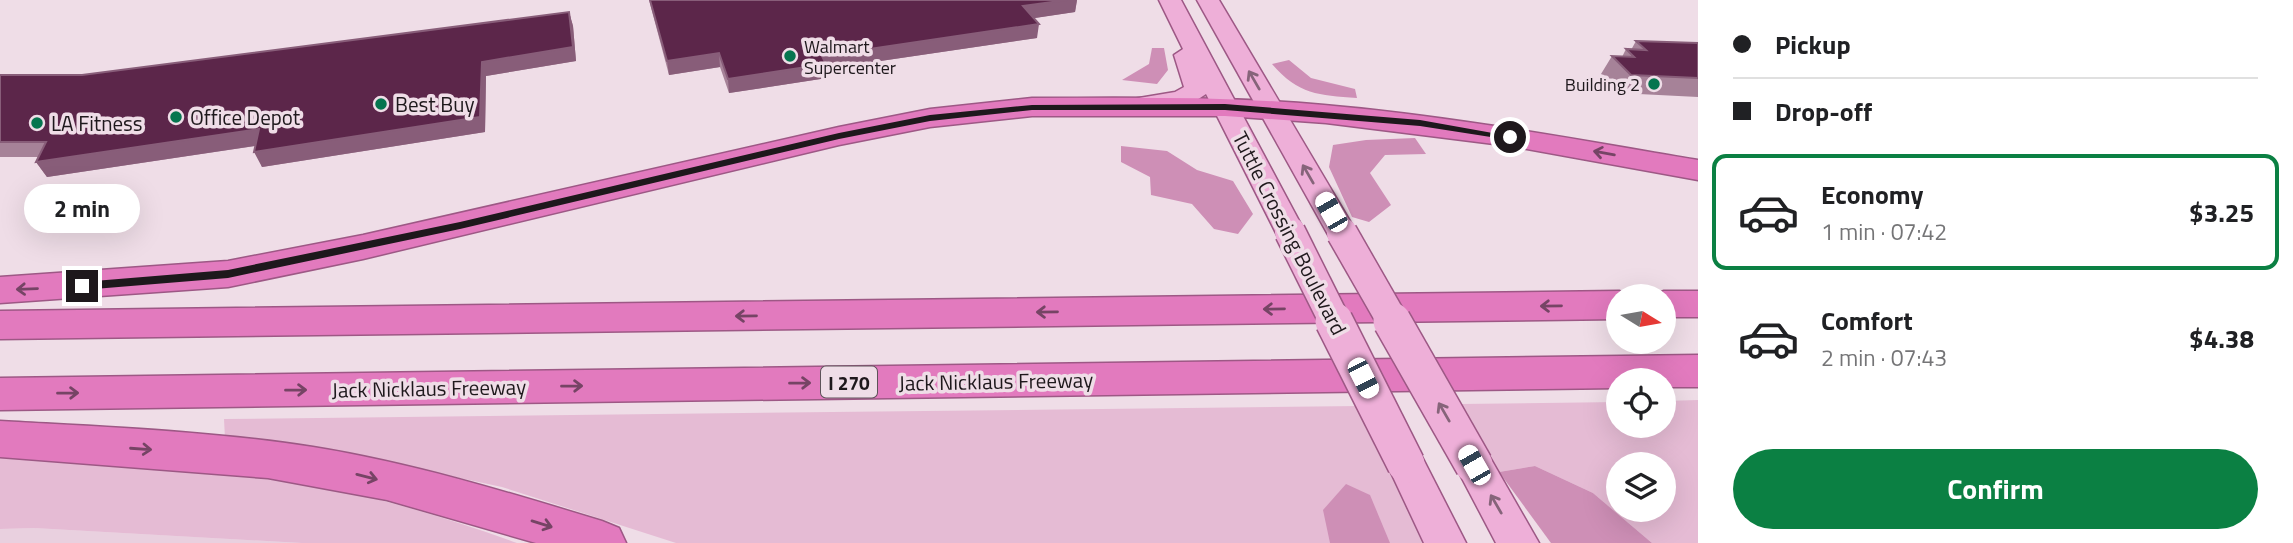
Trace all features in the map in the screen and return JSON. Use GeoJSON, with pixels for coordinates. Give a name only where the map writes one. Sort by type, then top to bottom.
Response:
{"type":"FeatureCollection","features":[{"type":"Feature","properties":{"kind":"highway"},"geometry":{"type":"LineString","coordinates":[[0,290],[228,274],[363,247],[839,136],[930,118],[1032,107],[1225,107],[1420,123],[1698,170]]}},
{"type":"Feature","properties":{"kind":"highway"},"geometry":{"type":"LineString","coordinates":[[1676,304],[1698,304]]}},
{"type":"Feature","properties":{"kind":"highway"},"geometry":{"type":"LineString","coordinates":[[0,326],[1606,305]]}},
{"type":"Feature","properties":{"kind":"highway","name":"Jack Nicklaus Freeway"},"geometry":{"type":"LineString","coordinates":[[0,394],[1698,371]]}},
{"type":"Feature","properties":{"kind":"highway"},"geometry":{"type":"LineString","coordinates":[[0,439],[230,454],[355,474],[481,505],[603,543]]}},
{"type":"Feature","properties":{"kind":"main road","name":"Tuttle Crossing Boulevard"},"geometry":{"type":"LineString","coordinates":[[1208,0],[1518,543]]}},
{"type":"Feature","properties":{"kind":"main road","name":"Tuttle Crossing Boulevard"},"geometry":{"type":"LineString","coordinates":[[1175,9],[1445,543]]}},
{"type":"Feature","properties":{"kind":"main road"},"geometry":{"type":"LineString","coordinates":[[1135,105],[1182,99],[1197,90],[1197,82],[1175,29],[1175,9]]}},
{"type":"Feature","properties":{"kind":"shaded area"},"geometry":{"type":"Polygon","coordinates":[[[1152,48],[1164,48],[1168,70],[1157,84],[1122,80],[1149,64],[1152,48]]]}},
{"type":"Feature","properties":{"kind":"shaded area"},"geometry":{"type":"Polygon","coordinates":[[[1289,60],[1311,78],[1355,89],[1357,98],[1320,94],[1300,88],[1272,64],[1289,60]]]}},
{"type":"Feature","properties":{"kind":"shaded area"},"geometry":{"type":"Polygon","coordinates":[[[1415,138],[1426,154],[1385,155],[1370,173],[1391,205],[1369,222],[1352,217],[1329,167],[1333,145],[1366,140],[1415,138]]]}},
{"type":"Feature","properties":{"kind":"shaded area"},"geometry":{"type":"Polygon","coordinates":[[[1121,146],[1167,151],[1197,170],[1233,181],[1253,214],[1238,234],[1214,229],[1192,204],[1151,195],[1150,177],[1121,162],[1121,146]]]}},
{"type":"Feature","properties":{"kind":"shaded area"},"geometry":{"type":"Polygon","coordinates":[[[1698,400],[1698,543],[1652,543],[1627,522],[1676,522],[1676,452],[1606,452],[1606,504],[1593,493],[1535,466],[1499,472],[1460,404],[1606,402],[1606,438],[1676,438],[1676,401],[1698,400]]]}},
{"type":"Feature","properties":{"kind":"shaded area"},"geometry":{"type":"Polygon","coordinates":[[[1359,406],[1425,543],[676,543],[502,487],[347,454],[225,439],[224,419],[1359,406]]]}},
{"type":"Feature","properties":{"kind":"shaded area"},"geometry":{"type":"Polygon","coordinates":[[[0,453],[162,464],[283,478],[397,505],[517,543],[302,543],[34,528],[0,529],[0,453]]]}},
{"type":"Feature","properties":{"kind":"shaded area"},"geometry":{"type":"Polygon","coordinates":[[[1535,466],[1593,493],[1606,504],[1606,522],[1627,522],[1652,543],[1551,543],[1499,472],[1535,466]]]}},
{"type":"Feature","properties":{"kind":"shaded area"},"geometry":{"type":"Polygon","coordinates":[[[1346,484],[1370,495],[1390,543],[1330,543],[1323,510],[1346,484]]]}},
{"type":"Feature","properties":{"kind":"shaded area"},"geometry":{"type":"Polygon","coordinates":[[[34,528],[302,543],[0,543],[0,529],[34,528]]]}},
{"type":"Feature","properties":{"kind":"building","name":"Walmart Supercenter"},"geometry":{"type":"Polygon","coordinates":[[[650,0],[1067,0],[1023,6],[1039,24],[822,56],[826,64],[728,79],[719,53],[667,61],[650,0]]]}},
{"type":"Feature","properties":{"kind":"building"},"geometry":{"type":"Polygon","coordinates":[[[569,12],[573,47],[482,62],[480,117],[254,152],[259,129],[36,162],[46,142],[0,142],[0,75],[82,75],[569,12]]]}},
{"type":"Feature","properties":{"kind":"building"},"geometry":{"type":"Polygon","coordinates":[[[1636,41],[1698,43],[1698,78],[1631,75],[1612,56],[1634,57],[1626,49],[1646,50],[1636,41]]]}},
{"type":"Feature","properties":{"kind":"place","name":"Walmart Supercenter"},"geometry":{"type":"Point","coordinates":[790,56]}},
{"type":"Feature","properties":{"kind":"place","name":"Building 2"},"geometry":{"type":"Point","coordinates":[1654,84]}},
{"type":"Feature","properties":{"kind":"place","name":"Best Buy"},"geometry":{"type":"Point","coordinates":[381,104]}},
{"type":"Feature","properties":{"kind":"place","name":"Office Depot"},"geometry":{"type":"Point","coordinates":[176,117]}},
{"type":"Feature","properties":{"kind":"place","name":"LA Fitness"},"geometry":{"type":"Point","coordinates":[37,123]}},
{"type":"Feature","properties":{"kind":"route"},"geometry":{"type":"LineString","coordinates":[[82,286],[228,274],[460,226],[839,136],[930,118],[1032,107],[1225,107],[1420,123],[1510,137]]}}]}
